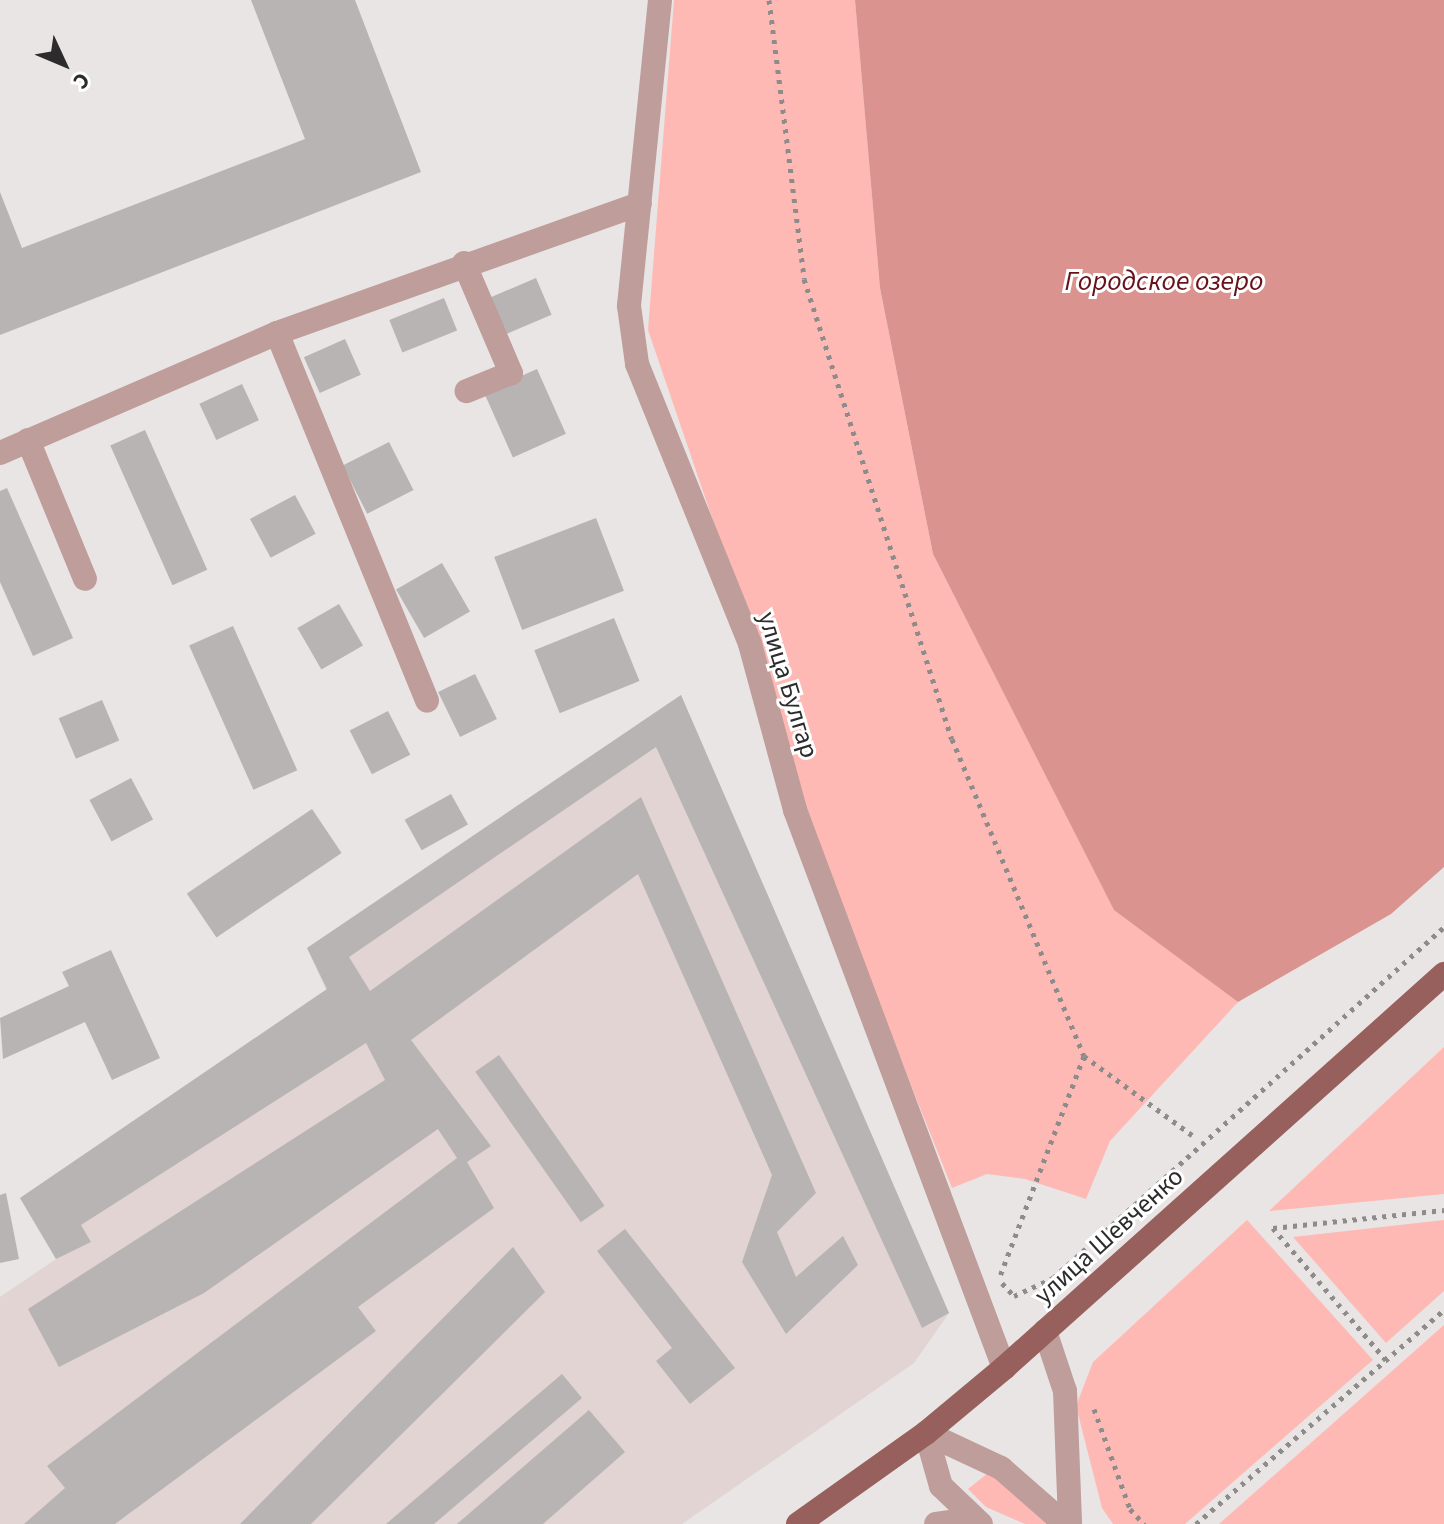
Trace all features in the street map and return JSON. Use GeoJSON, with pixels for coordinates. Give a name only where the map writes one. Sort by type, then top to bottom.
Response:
{"type":"FeatureCollection","features":[{"type":"Feature","properties":{"kind":"main road","name":"улица Шевченко"},"geometry":{"type":"LineString","coordinates":[[798,1524],[926,1433],[1004,1368],[1444,974]]}},
{"type":"Feature","properties":{"kind":"street","name":"улица Булгар"},"geometry":{"type":"LineString","coordinates":[[660,0],[629,306],[637,364],[750,644],[795,810],[1004,1368]]}},
{"type":"Feature","properties":{"kind":"street"},"geometry":{"type":"LineString","coordinates":[[0,453],[277,333],[464,263],[640,204]]}},
{"type":"Feature","properties":{"kind":"street"},"geometry":{"type":"LineString","coordinates":[[464,263],[511,373],[467,391]]}},
{"type":"Feature","properties":{"kind":"street"},"geometry":{"type":"LineString","coordinates":[[277,333],[427,701]]}},
{"type":"Feature","properties":{"kind":"street"},"geometry":{"type":"LineString","coordinates":[[28,440],[85,579]]}},
{"type":"Feature","properties":{"kind":"street"},"geometry":{"type":"LineString","coordinates":[[1045,1331],[1065,1391],[1067,1524]]}},
{"type":"Feature","properties":{"kind":"street"},"geometry":{"type":"LineString","coordinates":[[926,1433],[1001,1468],[1067,1524]]}},
{"type":"Feature","properties":{"kind":"street"},"geometry":{"type":"LineString","coordinates":[[926,1433],[941,1486],[974,1522]]}},
{"type":"Feature","properties":{"kind":"street"},"geometry":{"type":"LineString","coordinates":[[936,1524],[974,1522]]}},
{"type":"Feature","properties":{"kind":"path"},"geometry":{"type":"LineString","coordinates":[[769,0],[804,279],[952,739],[1084,1056],[1192,1135]]}},
{"type":"Feature","properties":{"kind":"path"},"geometry":{"type":"LineString","coordinates":[[999,1279],[1014,1296],[1053,1278],[1444,927]]}},
{"type":"Feature","properties":{"kind":"path"},"geometry":{"type":"LineString","coordinates":[[985,1311],[1084,1056]]}},
{"type":"Feature","properties":{"kind":"path"},"geometry":{"type":"LineString","coordinates":[[1386,1360],[1273,1228],[1444,1210]]}},
{"type":"Feature","properties":{"kind":"path"},"geometry":{"type":"LineString","coordinates":[[1196,1524],[1444,1310]]}},
{"type":"Feature","properties":{"kind":"path"},"geometry":{"type":"LineString","coordinates":[[1091,1400],[1130,1509],[1144,1524]]}},
{"type":"Feature","properties":{"kind":"shaded area"},"geometry":{"type":"Polygon","coordinates":[[[674,0],[855,0],[880,288],[933,554],[1114,909],[1238,1002],[1110,1141],[1086,1199],[1025,1179],[987,1174],[952,1188],[815,844],[748,623],[648,330],[674,0]]]}},
{"type":"Feature","properties":{"kind":"shaded area","name":"Городское озеро"},"geometry":{"type":"Polygon","coordinates":[[[855,0],[1444,0],[1444,867],[1391,914],[1238,1002],[1114,910],[933,554],[880,288],[855,0]]]}},
{"type":"Feature","properties":{"kind":"shaded area"},"geometry":{"type":"Polygon","coordinates":[[[681,695],[949,1313],[914,1363],[682,1524],[0,1524],[0,1297],[56,1259],[20,1198],[326,990],[307,948],[681,695]]]}},
{"type":"Feature","properties":{"kind":"shaded area"},"geometry":{"type":"Polygon","coordinates":[[[1444,1047],[1444,1194],[1269,1211],[1444,1047]]]}},
{"type":"Feature","properties":{"kind":"shaded area"},"geometry":{"type":"Polygon","coordinates":[[[1247,1220],[1373,1360],[1185,1524],[1113,1524],[1102,1508],[1076,1406],[1093,1362],[1247,1220]]]}},
{"type":"Feature","properties":{"kind":"shaded area"},"geometry":{"type":"Polygon","coordinates":[[[1444,1220],[1444,1291],[1386,1343],[1293,1237],[1444,1220]]]}},
{"type":"Feature","properties":{"kind":"shaded area"},"geometry":{"type":"Polygon","coordinates":[[[1444,1325],[1444,1524],[1219,1524],[1444,1325]]]}},
{"type":"Feature","properties":{"kind":"shaded area"},"geometry":{"type":"Polygon","coordinates":[[[988,1473],[1050,1524],[1025,1524],[986,1507],[968,1489],[988,1473]]]}},
{"type":"Feature","properties":{"kind":"building"},"geometry":{"type":"Polygon","coordinates":[[[251,0],[355,0],[421,172],[0,335],[0,192],[22,248],[305,139],[251,0]]]}},
{"type":"Feature","properties":{"kind":"building"},"geometry":{"type":"Polygon","coordinates":[[[536,278],[552,315],[505,335],[489,298],[536,278]]]}},
{"type":"Feature","properties":{"kind":"building"},"geometry":{"type":"Polygon","coordinates":[[[444,298],[457,330],[402,353],[389,320],[444,298]]]}},
{"type":"Feature","properties":{"kind":"building"},"geometry":{"type":"Polygon","coordinates":[[[345,339],[361,375],[320,393],[304,357],[345,339]]]}},
{"type":"Feature","properties":{"kind":"building"},"geometry":{"type":"Polygon","coordinates":[[[537,369],[566,434],[513,457],[484,393],[537,369]]]}},
{"type":"Feature","properties":{"kind":"building"},"geometry":{"type":"Polygon","coordinates":[[[242,384],[259,420],[216,440],[199,404],[242,384]]]}},
{"type":"Feature","properties":{"kind":"building"},"geometry":{"type":"Polygon","coordinates":[[[145,430],[207,570],[173,585],[110,445],[145,430]]]}},
{"type":"Feature","properties":{"kind":"building"},"geometry":{"type":"Polygon","coordinates":[[[389,442],[414,490],[367,514],[343,466],[389,442]]]}},
{"type":"Feature","properties":{"kind":"building"},"geometry":{"type":"Polygon","coordinates":[[[7,488],[73,638],[33,656],[0,582],[0,491],[7,488]]]}},
{"type":"Feature","properties":{"kind":"building"},"geometry":{"type":"Polygon","coordinates":[[[295,495],[316,534],[271,558],[250,519],[295,495]]]}},
{"type":"Feature","properties":{"kind":"building"},"geometry":{"type":"Polygon","coordinates":[[[596,518],[624,591],[522,630],[494,557],[596,518]]]}},
{"type":"Feature","properties":{"kind":"building"},"geometry":{"type":"Polygon","coordinates":[[[442,563],[470,611],[424,638],[396,590],[442,563]]]}},
{"type":"Feature","properties":{"kind":"building"},"geometry":{"type":"Polygon","coordinates":[[[339,604],[363,646],[321,670],[297,628],[339,604]]]}},
{"type":"Feature","properties":{"kind":"building"},"geometry":{"type":"Polygon","coordinates":[[[614,618],[639,681],[560,713],[534,650],[614,618]]]}},
{"type":"Feature","properties":{"kind":"building"},"geometry":{"type":"Polygon","coordinates":[[[233,626],[297,770],[253,790],[189,646],[233,626]]]}},
{"type":"Feature","properties":{"kind":"building"},"geometry":{"type":"Polygon","coordinates":[[[475,674],[497,719],[460,737],[438,692],[475,674]]]}},
{"type":"Feature","properties":{"kind":"building"},"geometry":{"type":"Polygon","coordinates":[[[681,695],[949,1313],[922,1328],[656,747],[349,957],[370,991],[641,797],[816,1193],[777,1232],[796,1277],[843,1236],[858,1265],[786,1334],[742,1262],[772,1175],[638,874],[411,1040],[491,1146],[467,1162],[494,1208],[358,1307],[376,1331],[115,1524],[24,1524],[65,1488],[47,1466],[457,1158],[438,1129],[204,1293],[59,1367],[28,1309],[385,1080],[366,1043],[81,1225],[91,1242],[56,1259],[20,1198],[327,989],[307,948],[681,695]]]}},
{"type":"Feature","properties":{"kind":"building"},"geometry":{"type":"Polygon","coordinates":[[[102,700],[119,741],[76,759],[59,718],[102,700]]]}},
{"type":"Feature","properties":{"kind":"building"},"geometry":{"type":"Polygon","coordinates":[[[388,711],[410,755],[372,774],[350,731],[388,711]]]}},
{"type":"Feature","properties":{"kind":"building"},"geometry":{"type":"Polygon","coordinates":[[[131,778],[153,819],[112,842],[90,800],[131,778]]]}},
{"type":"Feature","properties":{"kind":"building"},"geometry":{"type":"Polygon","coordinates":[[[451,794],[468,825],[422,850],[405,820],[451,794]]]}},
{"type":"Feature","properties":{"kind":"building"},"geometry":{"type":"Polygon","coordinates":[[[312,809],[342,853],[216,937],[187,893],[312,809]]]}},
{"type":"Feature","properties":{"kind":"building"},"geometry":{"type":"Polygon","coordinates":[[[111,950],[160,1058],[112,1080],[85,1022],[3,1059],[0,1018],[69,986],[62,972],[111,950]]]}},
{"type":"Feature","properties":{"kind":"building"},"geometry":{"type":"Polygon","coordinates":[[[499,1055],[605,1206],[581,1222],[475,1072],[499,1055]]]}},
{"type":"Feature","properties":{"kind":"building"},"geometry":{"type":"Polygon","coordinates":[[[6,1193],[19,1259],[0,1263],[0,1195],[6,1193]]]}},
{"type":"Feature","properties":{"kind":"building"},"geometry":{"type":"Polygon","coordinates":[[[625,1229],[735,1368],[690,1404],[656,1361],[672,1348],[597,1251],[625,1229]]]}},
{"type":"Feature","properties":{"kind":"building"},"geometry":{"type":"Polygon","coordinates":[[[513,1247],[545,1292],[311,1524],[240,1524],[513,1247]]]}},
{"type":"Feature","properties":{"kind":"building"},"geometry":{"type":"Polygon","coordinates":[[[562,1374],[582,1398],[434,1524],[386,1524],[562,1374]]]}},
{"type":"Feature","properties":{"kind":"building"},"geometry":{"type":"Polygon","coordinates":[[[589,1410],[625,1452],[543,1524],[457,1524],[589,1410]]]}}]}
